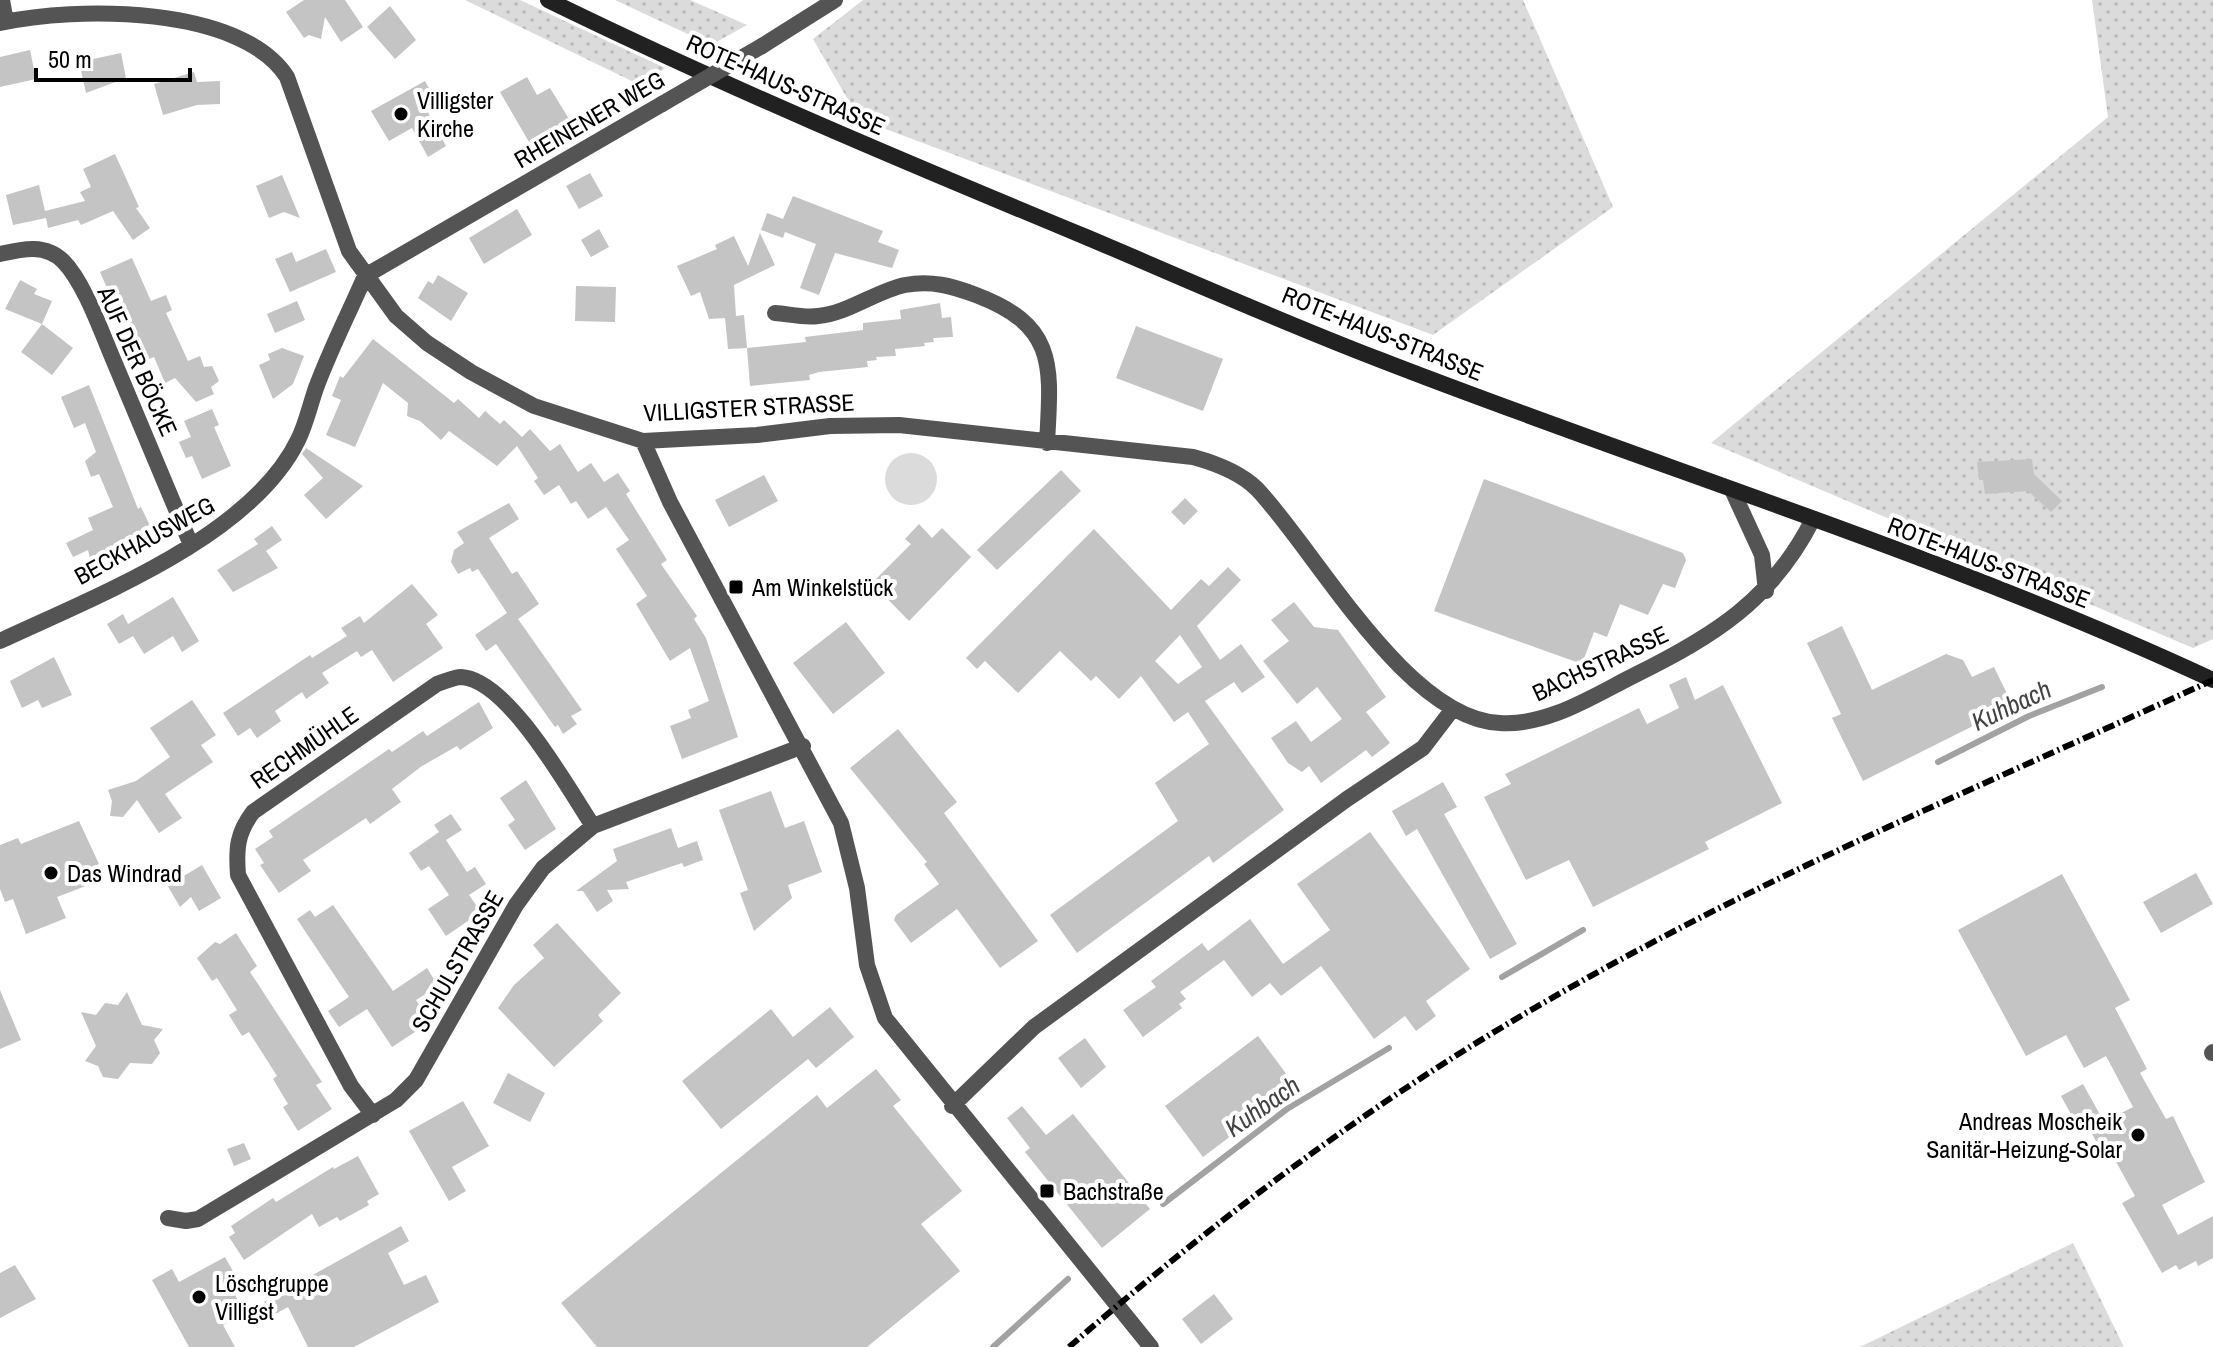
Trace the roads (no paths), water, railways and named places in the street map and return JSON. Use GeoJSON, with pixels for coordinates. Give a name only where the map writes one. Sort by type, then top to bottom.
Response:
{"type":"FeatureCollection","features":[{"type":"Feature","properties":{"kind":"main road","name":"ROTE-HAUS-STRASSE"},"geometry":{"type":"LineString","coordinates":[[548,0],[669,59],[876,150],[1361,352],[1813,519],[2075,621],[2213,680]]}},
{"type":"Feature","properties":{"kind":"street"},"geometry":{"type":"LineString","coordinates":[[2,0],[3,22]]}},
{"type":"Feature","properties":{"kind":"street","name":"RHEINENER WEG"},"geometry":{"type":"LineString","coordinates":[[365,276],[762,46],[835,0]]}},
{"type":"Feature","properties":{"kind":"street","name":"VILLIGSTER STRASSE"},"geometry":{"type":"LineString","coordinates":[[3,22],[94,12],[138,15],[187,23],[240,40],[278,63],[287,77],[349,251],[365,276],[396,316],[427,343],[471,372],[534,406],[643,441],[757,435],[830,426],[899,425],[1193,457],[1221,465],[1256,488],[1354,618],[1452,710]]}},
{"type":"Feature","properties":{"kind":"street","name":"AUF DER BÖCKE"},"geometry":{"type":"LineString","coordinates":[[0,254],[29,247],[45,250],[62,259],[72,272],[101,330],[191,545]]}},
{"type":"Feature","properties":{"kind":"street","name":"BECKHAUSWEG"},"geometry":{"type":"LineString","coordinates":[[0,641],[106,591],[191,545],[239,514],[274,477],[298,440],[317,386],[365,276]]}},
{"type":"Feature","properties":{"kind":"street"},"geometry":{"type":"LineString","coordinates":[[775,313],[820,317],[904,285],[943,283],[997,303],[1028,324],[1044,347],[1050,385],[1047,443]]}},
{"type":"Feature","properties":{"kind":"street"},"geometry":{"type":"LineString","coordinates":[[643,441],[670,502],[803,746],[841,823],[851,856],[867,965],[876,999],[894,1033],[1151,1347]]}},
{"type":"Feature","properties":{"kind":"street"},"geometry":{"type":"LineString","coordinates":[[1733,492],[1762,555],[1766,591]]}},
{"type":"Feature","properties":{"kind":"street","name":"BACHSTRASSE"},"geometry":{"type":"LineString","coordinates":[[1452,710],[1498,724],[1534,720],[1562,711],[1688,649],[1766,591],[1813,519]]}},
{"type":"Feature","properties":{"kind":"street","name":"RECHMÜHLE"},"geometry":{"type":"LineString","coordinates":[[373,1115],[351,1086],[238,875],[236,850],[240,829],[246,820],[253,812],[437,684],[460,677],[478,682],[502,699],[531,731],[593,826]]}},
{"type":"Feature","properties":{"kind":"street"},"geometry":{"type":"LineString","coordinates":[[952,1106],[1034,1027],[1347,799],[1423,748],[1452,710]]}},
{"type":"Feature","properties":{"kind":"street","name":"SCHULSTRASSE"},"geometry":{"type":"LineString","coordinates":[[168,1218],[198,1219],[396,1100],[416,1080],[516,905],[543,868],[593,826],[803,746]]}},
{"type":"Feature","properties":{"kind":"waterway","name":"Kuhbach"},"geometry":{"type":"LineString","coordinates":[[1938,762],[2029,716],[2102,687]]}},
{"type":"Feature","properties":{"kind":"waterway","name":"Kuhbach"},"geometry":{"type":"LineString","coordinates":[[1502,977],[1583,930]]}},
{"type":"Feature","properties":{"kind":"waterway","name":"Kuhbach"},"geometry":{"type":"LineString","coordinates":[[1163,1204],[1287,1109],[1389,1048]]}},
{"type":"Feature","properties":{"kind":"waterway","name":"Kuhbach"},"geometry":{"type":"LineString","coordinates":[[993,1347],[1068,1279]]}},
{"type":"Feature","properties":{"kind":"railway"},"geometry":{"type":"LineString","coordinates":[[1069,1347],[1182,1252],[1299,1163],[1419,1079],[1545,1002],[1791,873],[2213,680]]}},
{"type":"Feature","properties":{"kind":"place","name":"Villigster Kirche"},"geometry":{"type":"Point","coordinates":[401,114]}},
{"type":"Feature","properties":{"kind":"place","name":"Am Winkelstück"},"geometry":{"type":"Point","coordinates":[736,587]}},
{"type":"Feature","properties":{"kind":"place","name":"Das Windrad"},"geometry":{"type":"Point","coordinates":[51,873]}},
{"type":"Feature","properties":{"kind":"place","name":"Andreas Moscheik Sanitär-Heizung-Solar"},"geometry":{"type":"Point","coordinates":[2138,1135]}},
{"type":"Feature","properties":{"kind":"place","name":"Bachstraße"},"geometry":{"type":"Point","coordinates":[1047,1191]}},
{"type":"Feature","properties":{"kind":"place","name":"Löschgruppe Villigst"},"geometry":{"type":"Point","coordinates":[199,1297]}}]}
